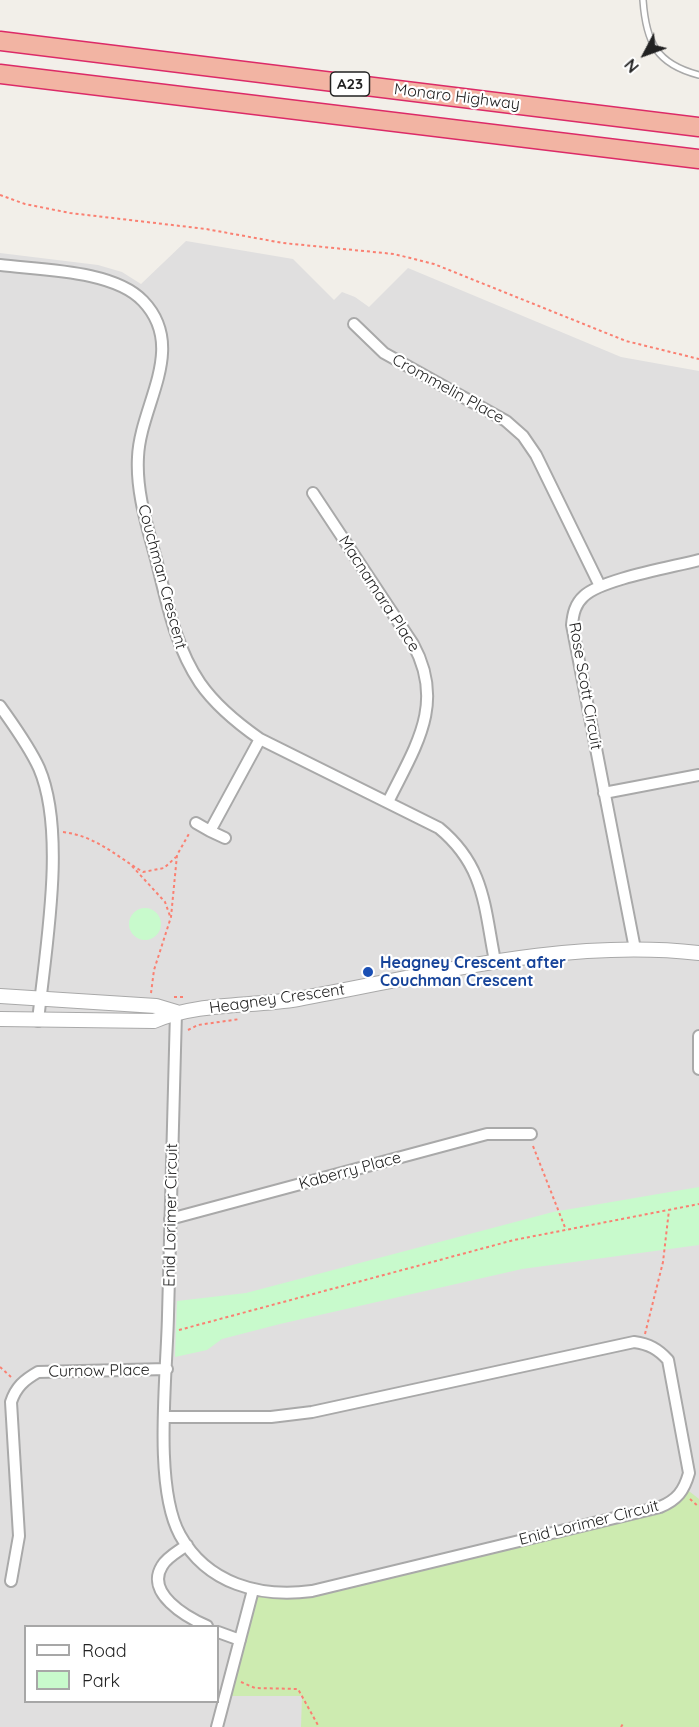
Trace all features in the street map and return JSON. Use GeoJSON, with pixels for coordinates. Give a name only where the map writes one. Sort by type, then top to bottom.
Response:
{"type":"FeatureCollection","features":[{"type":"Feature","properties":{"kind":"highway","name":"Monaro Highway"},"geometry":{"type":"LineString","coordinates":[[0,41],[699,127]]}},
{"type":"Feature","properties":{"kind":"highway","name":"Monaro Highway"},"geometry":{"type":"LineString","coordinates":[[0,74],[699,159]]}},
{"type":"Feature","properties":{"kind":"street","name":"Couchman Crescent"},"geometry":{"type":"LineString","coordinates":[[0,265],[108,280],[127,288],[142,300],[161,334],[163,355],[160,376],[138,453],[137,478],[172,621],[183,653],[209,695],[232,719],[260,739],[439,828],[463,850],[474,868],[481,890],[495,961]]}},
{"type":"Feature","properties":{"kind":"street","name":"Crommelin Place"},"geometry":{"type":"LineString","coordinates":[[354,324],[384,353],[506,421],[523,436],[536,455],[600,586]]}},
{"type":"Feature","properties":{"kind":"street","name":"Macnamara Place"},"geometry":{"type":"LineString","coordinates":[[313,493],[413,644],[423,662],[428,682],[428,705],[423,727],[388,802]]}},
{"type":"Feature","properties":{"kind":"street","name":"Rose Scott Circuit"},"geometry":{"type":"LineString","coordinates":[[635,949],[572,625],[577,604],[585,595],[600,586],[699,560]]}},
{"type":"Feature","properties":{"kind":"street"},"geometry":{"type":"LineString","coordinates":[[0,706],[26,744],[40,770],[48,798],[53,832],[38,1022]]}},
{"type":"Feature","properties":{"kind":"street"},"geometry":{"type":"LineString","coordinates":[[210,831],[260,739]]}},
{"type":"Feature","properties":{"kind":"street"},"geometry":{"type":"LineString","coordinates":[[604,793],[699,775]]}},
{"type":"Feature","properties":{"kind":"street"},"geometry":{"type":"LineString","coordinates":[[196,823],[225,838]]}},
{"type":"Feature","properties":{"kind":"street","name":"Heagney Crescent"},"geometry":{"type":"LineString","coordinates":[[0,1019],[38,1022],[154,1021],[176,1012],[296,999],[495,961],[565,951],[635,949],[699,953]]}},
{"type":"Feature","properties":{"kind":"street","name":"Heagney Crescent"},"geometry":{"type":"LineString","coordinates":[[0,996],[150,1006],[176,1012]]}},
{"type":"Feature","properties":{"kind":"street","name":"Enid Lorimer Circuit"},"geometry":{"type":"LineString","coordinates":[[176,1012],[165,1485],[170,1511],[187,1545],[199,1561],[215,1574],[253,1590],[288,1594],[312,1591],[669,1503],[685,1488],[689,1473],[668,1360],[659,1351],[642,1343]]}},
{"type":"Feature","properties":{"kind":"street"},"geometry":{"type":"LineString","coordinates":[[699,1036],[699,1069]]}},
{"type":"Feature","properties":{"kind":"street","name":"Kaberry Place"},"geometry":{"type":"LineString","coordinates":[[170,1219],[487,1134],[531,1134]]}},
{"type":"Feature","properties":{"kind":"street"},"geometry":{"type":"LineString","coordinates":[[166,1417],[271,1417],[312,1412],[626,1342],[642,1343]]}},
{"type":"Feature","properties":{"kind":"street","name":"Curnow Place"},"geometry":{"type":"LineString","coordinates":[[20,1385],[38,1372],[167,1369]]}},
{"type":"Feature","properties":{"kind":"street"},"geometry":{"type":"LineString","coordinates":[[11,1581],[19,1536],[11,1402],[20,1385]]}},
{"type":"Feature","properties":{"kind":"street"},"geometry":{"type":"LineString","coordinates":[[187,1545],[161,1567],[157,1579],[159,1591],[175,1606],[205,1625]]}},
{"type":"Feature","properties":{"kind":"street"},"geometry":{"type":"LineString","coordinates":[[217,1727],[253,1590]]}},
{"type":"Feature","properties":{"kind":"street"},"geometry":{"type":"LineString","coordinates":[[219,1632],[240,1640]]}},
{"type":"Feature","properties":{"kind":"lane"},"geometry":{"type":"LineString","coordinates":[[643,0],[647,36],[660,56],[682,71],[699,75]]}},
{"type":"Feature","properties":{"kind":"path"},"geometry":{"type":"LineString","coordinates":[[0,195],[25,204],[70,213],[206,229],[283,243],[394,254],[434,264],[626,341],[699,359]]}},
{"type":"Feature","properties":{"kind":"path"},"geometry":{"type":"LineString","coordinates":[[129,864],[143,872],[164,868],[177,855],[196,823]]}},
{"type":"Feature","properties":{"kind":"path"},"geometry":{"type":"LineString","coordinates":[[53,832],[74,833],[109,847],[129,864],[165,902],[171,918]]}},
{"type":"Feature","properties":{"kind":"path"},"geometry":{"type":"LineString","coordinates":[[150,1006],[154,970],[171,918],[177,855]]}},
{"type":"Feature","properties":{"kind":"path"},"geometry":{"type":"LineString","coordinates":[[167,997],[195,997]]}},
{"type":"Feature","properties":{"kind":"path"},"geometry":{"type":"LineString","coordinates":[[184,1036],[195,1026],[243,1019]]}},
{"type":"Feature","properties":{"kind":"path"},"geometry":{"type":"LineString","coordinates":[[531,1134],[533,1151],[566,1230]]}},
{"type":"Feature","properties":{"kind":"path"},"geometry":{"type":"LineString","coordinates":[[168,1332],[514,1240],[699,1204]]}},
{"type":"Feature","properties":{"kind":"path"},"geometry":{"type":"LineString","coordinates":[[642,1343],[663,1262],[669,1210]]}},
{"type":"Feature","properties":{"kind":"path"},"geometry":{"type":"LineString","coordinates":[[0,1367],[20,1385]]}},
{"type":"Feature","properties":{"kind":"path"},"geometry":{"type":"LineString","coordinates":[[230,1677],[255,1688],[298,1689],[319,1727]]}},
{"type":"Feature","properties":{"kind":"path"},"geometry":{"type":"LineString","coordinates":[[621,1727],[624,1722]]}},
{"type":"Feature","properties":{"kind":"shaded area"},"geometry":{"type":"Polygon","coordinates":[[[186,241],[293,259],[334,300],[342,292],[355,297],[369,307],[408,268],[621,357],[699,371],[699,1727],[0,1727],[0,253],[98,265],[122,272],[141,284],[186,241]]]}},
{"type":"Feature","properties":{"kind":"green space"},"geometry":{"type":"Polygon","coordinates":[[[145,908],[156,913],[161,924],[156,935],[145,940],[134,935],[129,924],[134,913],[145,908]]]}},
{"type":"Feature","properties":{"kind":"green space"},"geometry":{"type":"Polygon","coordinates":[[[699,1187],[699,1245],[522,1269],[280,1324],[222,1339],[207,1350],[175,1357],[177,1301],[246,1293],[553,1212],[699,1187]]]}},
{"type":"Feature","properties":{"kind":"green space"},"geometry":{"type":"Polygon","coordinates":[[[685,1488],[699,1499],[699,1727],[301,1727],[302,1696],[225,1696],[253,1590],[288,1594],[660,1507],[685,1488]]]}},
{"type":"Feature","properties":{"kind":"place","name":"Heagney Crescent after Couchman Crescent"},"geometry":{"type":"Point","coordinates":[368,972]}}]}
